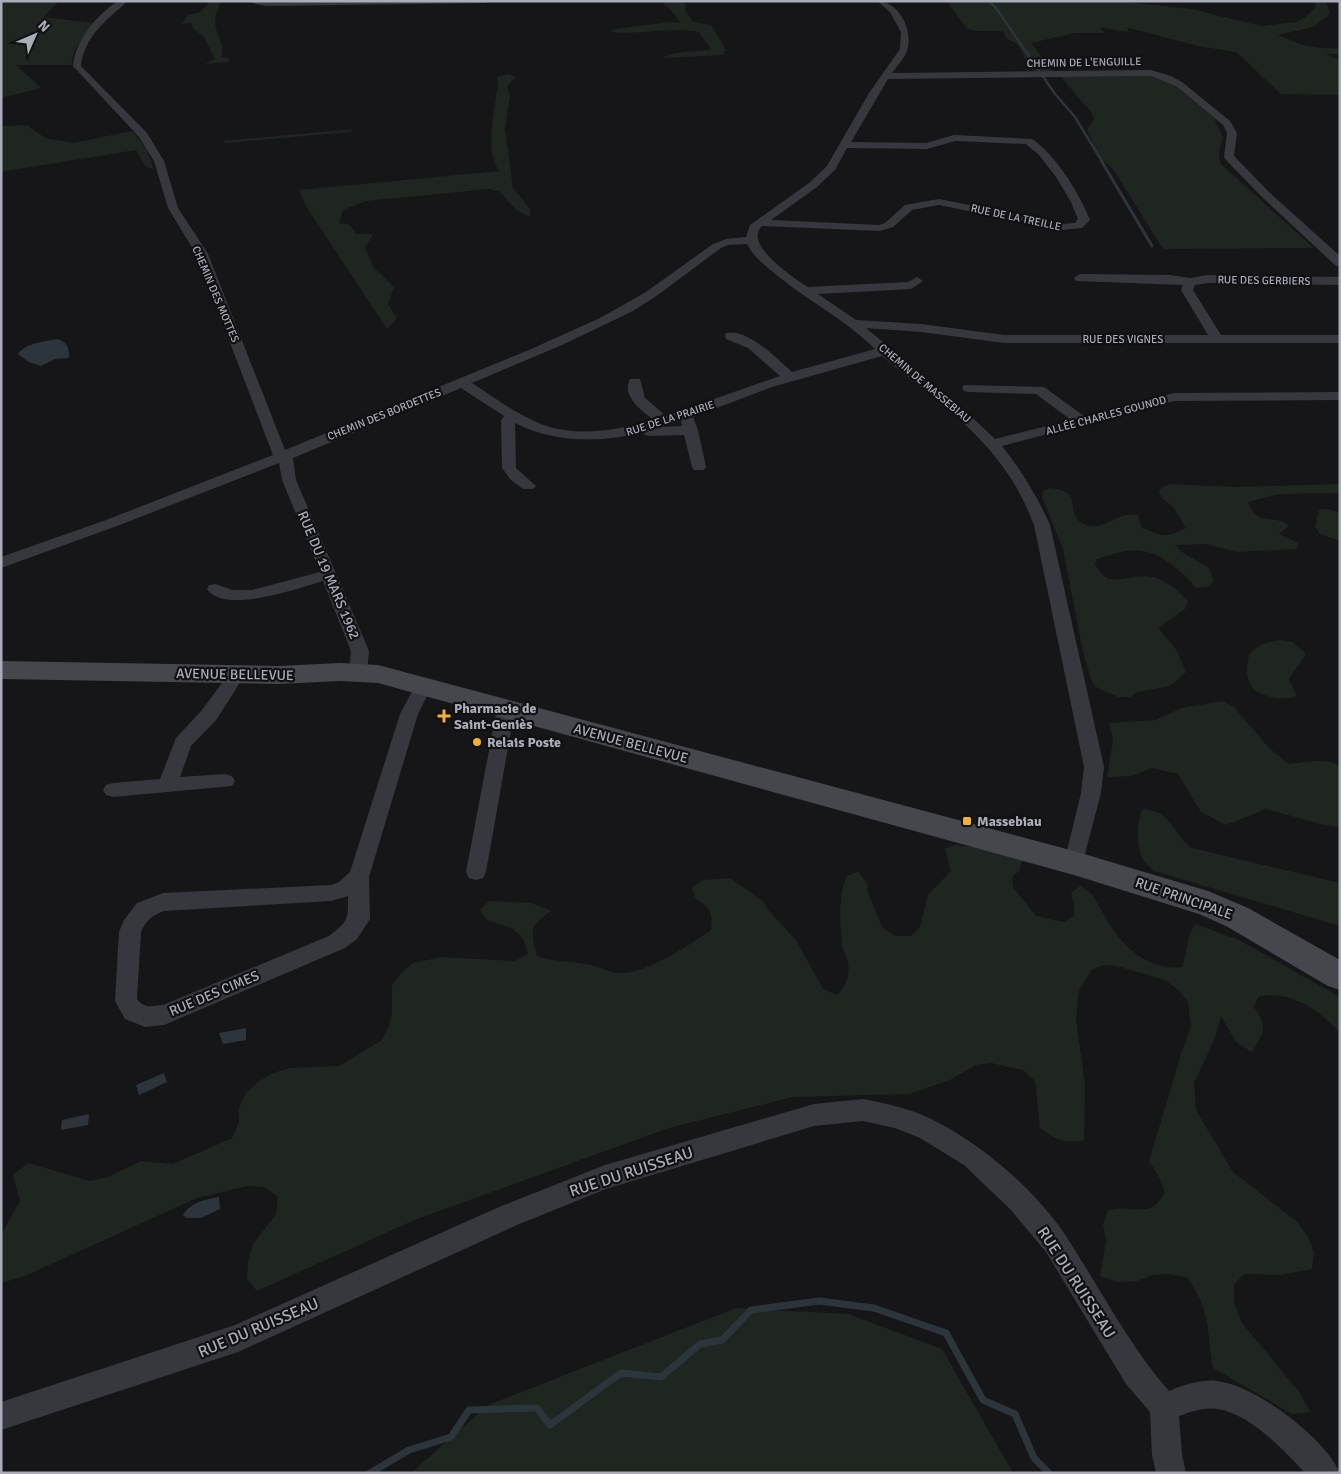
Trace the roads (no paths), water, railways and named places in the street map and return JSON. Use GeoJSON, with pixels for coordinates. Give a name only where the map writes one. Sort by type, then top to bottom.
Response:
{"type":"FeatureCollection","features":[{"type":"Feature","properties":{"kind":"main road","name":"AVENUE BELLEVUE"},"geometry":{"type":"LineString","coordinates":[[1,670],[299,675],[358,672],[378,674],[1074,863]]}},
{"type":"Feature","properties":{"kind":"main road","name":"RUE PRINCIPALE"},"geometry":{"type":"LineString","coordinates":[[1074,863],[1208,904],[1237,916],[1340,976]]}},
{"type":"Feature","properties":{"kind":"street","name":"CHEMIN DES MOTTES"},"geometry":{"type":"LineString","coordinates":[[124,1],[111,9],[79,51],[76,59],[77,66],[143,136],[159,161],[173,208],[202,254],[279,453],[282,455]]}},
{"type":"Feature","properties":{"kind":"street"},"geometry":{"type":"LineString","coordinates":[[247,1],[255,4],[486,1]]}},
{"type":"Feature","properties":{"kind":"street"},"geometry":{"type":"LineString","coordinates":[[752,240],[752,232],[759,223],[824,176],[836,160],[874,93],[904,49],[905,32],[893,11],[881,1]]}},
{"type":"Feature","properties":{"kind":"street","name":"CHEMIN DE L'ENGUILLE"},"geometry":{"type":"LineString","coordinates":[[887,76],[1150,73],[1168,78],[1179,84],[1227,123],[1232,133],[1229,157],[1266,195],[1340,263]]}},
{"type":"Feature","properties":{"kind":"street","name":"RUE DE LA TREILLE"},"geometry":{"type":"LineString","coordinates":[[759,223],[880,228],[889,225],[909,207],[939,202],[1062,227],[1078,226],[1084,220],[1058,172],[1037,145],[1028,141],[954,138],[927,146],[843,145]]}},
{"type":"Feature","properties":{"kind":"street","name":"CHEMIN DES BORDETTES"},"geometry":{"type":"LineString","coordinates":[[1,563],[268,462],[462,382],[627,309],[644,299],[717,246],[726,242],[752,240]]}},
{"type":"Feature","properties":{"kind":"street","name":"CHEMIN DE MASSEBIAU"},"geometry":{"type":"LineString","coordinates":[[752,240],[759,253],[804,292],[872,338],[884,351],[942,397],[994,444],[1024,485],[1035,505],[1042,525],[1094,767],[1091,793],[1074,863]]}},
{"type":"Feature","properties":{"kind":"street","name":"RUE DES GERBIERS"},"geometry":{"type":"LineString","coordinates":[[1080,278],[1170,278],[1190,282],[1208,279],[1340,281]]}},
{"type":"Feature","properties":{"kind":"street"},"geometry":{"type":"LineString","coordinates":[[804,292],[815,289],[911,285],[917,281]]}},
{"type":"Feature","properties":{"kind":"street"},"geometry":{"type":"LineString","coordinates":[[1190,282],[1187,290],[1217,339]]}},
{"type":"Feature","properties":{"kind":"street","name":"RUE DES VIGNES"},"geometry":{"type":"LineString","coordinates":[[852,324],[906,326],[1004,339],[1340,339]]}},
{"type":"Feature","properties":{"kind":"street"},"geometry":{"type":"LineString","coordinates":[[872,338],[906,326]]}},
{"type":"Feature","properties":{"kind":"street"},"geometry":{"type":"LineString","coordinates":[[731,336],[753,345],[790,377]]}},
{"type":"Feature","properties":{"kind":"street","name":"RUE DE LA PRAIRIE"},"geometry":{"type":"LineString","coordinates":[[462,382],[512,414],[546,430],[566,434],[605,436],[634,432],[790,377],[884,351]]}},
{"type":"Feature","properties":{"kind":"street"},"geometry":{"type":"LineString","coordinates":[[635,382],[636,397],[663,421]]}},
{"type":"Feature","properties":{"kind":"street"},"geometry":{"type":"LineString","coordinates":[[969,388],[1039,390],[1082,422]]}},
{"type":"Feature","properties":{"kind":"street","name":"ALLÉE CHARLES GOUNOD"},"geometry":{"type":"LineString","coordinates":[[994,444],[1174,397],[1340,396]]}},
{"type":"Feature","properties":{"kind":"street"},"geometry":{"type":"LineString","coordinates":[[686,413],[699,467]]}},
{"type":"Feature","properties":{"kind":"street"},"geometry":{"type":"LineString","coordinates":[[512,414],[508,422],[509,468],[516,477],[528,486]]}},
{"type":"Feature","properties":{"kind":"street"},"geometry":{"type":"LineString","coordinates":[[634,432],[691,430]]}},
{"type":"Feature","properties":{"kind":"street","name":"RUE DU 19 MARS 1962"},"geometry":{"type":"LineString","coordinates":[[282,455],[286,458],[289,480],[356,639],[360,651],[358,672]]}},
{"type":"Feature","properties":{"kind":"street","name":"RUE DU 19 MARS 1962"},"geometry":{"type":"LineString","coordinates":[[268,462],[289,480]]}},
{"type":"Feature","properties":{"kind":"street"},"geometry":{"type":"LineString","coordinates":[[215,589],[231,596],[252,595],[328,575]]}},
{"type":"Feature","properties":{"kind":"street"},"geometry":{"type":"LineString","coordinates":[[168,786],[182,743],[209,715],[230,685],[235,674]]}},
{"type":"Feature","properties":{"kind":"street","name":"RUE DES CIMES"},"geometry":{"type":"LineString","coordinates":[[359,877],[346,888],[331,893],[163,902],[145,909],[135,920],[130,932],[126,1001],[133,1012],[145,1017],[164,1015],[338,942],[349,933],[359,919],[359,877],[409,714],[423,686]]}},
{"type":"Feature","properties":{"kind":"street"},"geometry":{"type":"LineString","coordinates":[[476,872],[506,708]]}},
{"type":"Feature","properties":{"kind":"street"},"geometry":{"type":"LineString","coordinates":[[113,790],[225,781]]}},
{"type":"Feature","properties":{"kind":"street","name":"RUE DU RUISSEAU"},"geometry":{"type":"LineString","coordinates":[[1,1416],[238,1338],[508,1216],[605,1177],[814,1115],[864,1110],[895,1117],[929,1130],[973,1157],[1020,1201],[1055,1243],[1136,1374],[1164,1406]]}},
{"type":"Feature","properties":{"kind":"street"},"geometry":{"type":"LineString","coordinates":[[1171,1473],[1167,1456],[1164,1406],[1188,1398],[1219,1395],[1249,1406],[1298,1443],[1326,1473]]}},
{"type":"Feature","properties":{"kind":"waterway"},"geometry":{"type":"LineString","coordinates":[[989,1],[996,8],[1055,94],[1075,117],[1103,163]]}},
{"type":"Feature","properties":{"kind":"waterway"},"geometry":{"type":"LineString","coordinates":[[1102,162],[1152,246]]}},
{"type":"Feature","properties":{"kind":"waterway"},"geometry":{"type":"LineString","coordinates":[[370,1473],[409,1450],[451,1437],[469,1410],[537,1408],[550,1425],[621,1373],[661,1377],[700,1344],[722,1340],[751,1310],[819,1301],[874,1308],[946,1333],[983,1400],[1015,1414],[1034,1458],[1049,1473]]}},
{"type":"Feature","properties":{"kind":"place","name":"Pharmacie de Saint-Geniès"},"geometry":{"type":"Point","coordinates":[444,716]}},
{"type":"Feature","properties":{"kind":"place","name":"Relais Poste"},"geometry":{"type":"Point","coordinates":[477,742]}},
{"type":"Feature","properties":{"kind":"place","name":"Massebiau"},"geometry":{"type":"Point","coordinates":[967,821]}}]}
